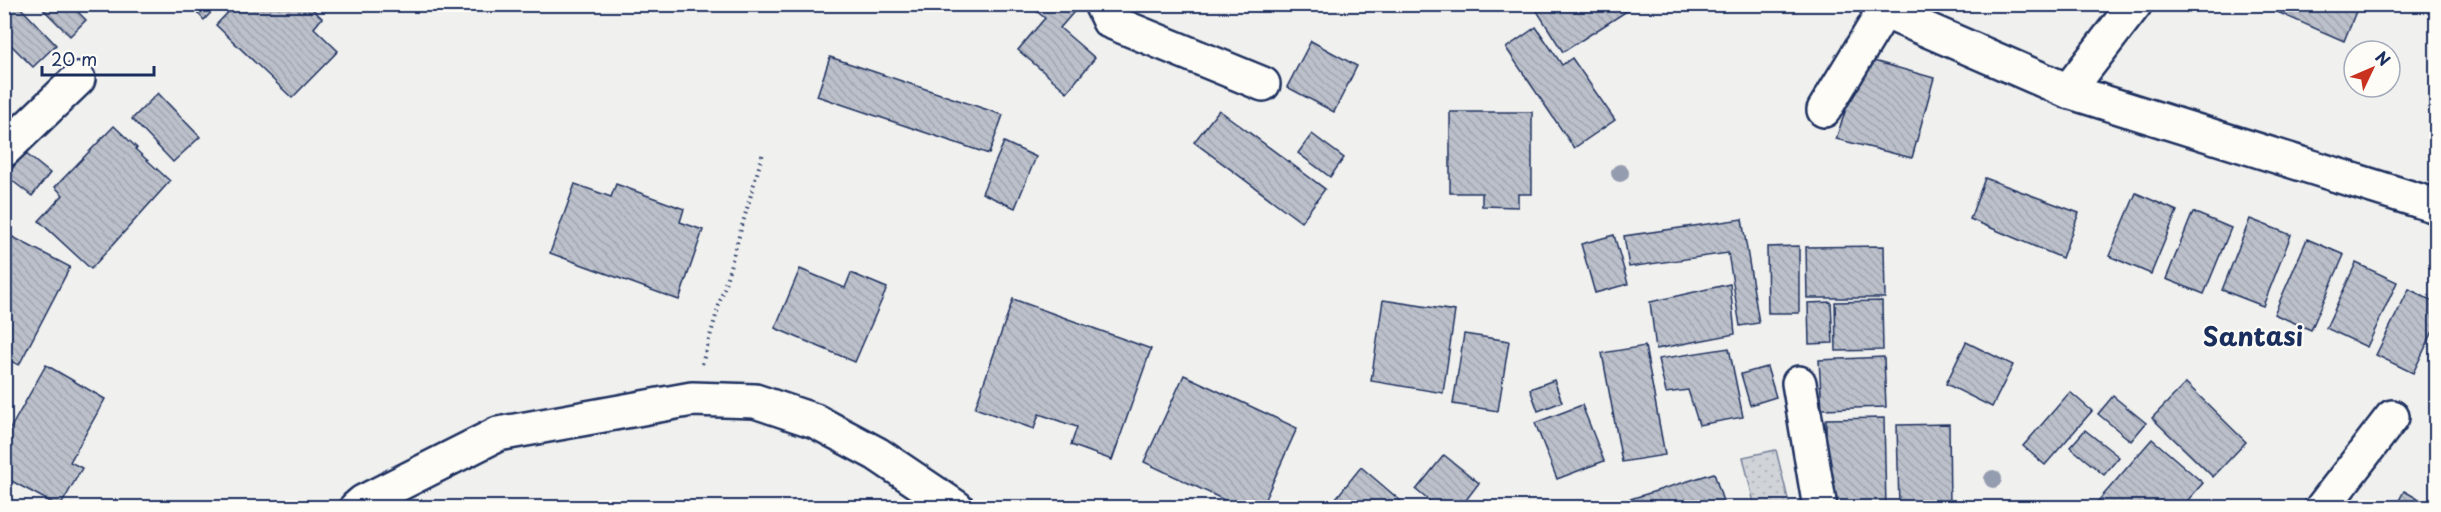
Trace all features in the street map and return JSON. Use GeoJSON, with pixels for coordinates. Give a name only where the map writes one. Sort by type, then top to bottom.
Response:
{"type":"FeatureCollection","features":[{"type":"Feature","properties":{"kind":"street"},"geometry":{"type":"LineString","coordinates":[[1101,4],[1109,21],[1263,84]]}},
{"type":"Feature","properties":{"kind":"street"},"geometry":{"type":"LineString","coordinates":[[2068,91],[2135,4]]}},
{"type":"Feature","properties":{"kind":"street"},"geometry":{"type":"LineString","coordinates":[[1824,110],[1880,8],[2068,91],[2436,206]]}},
{"type":"Feature","properties":{"kind":"street"},"geometry":{"type":"LineString","coordinates":[[4,150],[78,79]]}},
{"type":"Feature","properties":{"kind":"street"},"geometry":{"type":"LineString","coordinates":[[1799,383],[1820,507]]}},
{"type":"Feature","properties":{"kind":"street"},"geometry":{"type":"LineString","coordinates":[[356,507],[498,434],[692,399],[755,401],[815,421],[877,454],[957,507]]}},
{"type":"Feature","properties":{"kind":"street"},"geometry":{"type":"LineString","coordinates":[[2322,507],[2392,417]]}},
{"type":"Feature","properties":{"kind":"path"},"geometry":{"type":"LineString","coordinates":[[692,399],[763,153]]}},
{"type":"Feature","properties":{"kind":"shaded area"},"geometry":{"type":"Polygon","coordinates":[[[1776,450],[1790,507],[1755,507],[1743,457],[1776,450]]]}},
{"type":"Feature","properties":{"kind":"building"},"geometry":{"type":"Polygon","coordinates":[[[4,4],[17,4],[56,45],[33,67],[4,38],[4,4]]]}},
{"type":"Feature","properties":{"kind":"building"},"geometry":{"type":"Polygon","coordinates":[[[42,4],[70,4],[86,20],[70,36],[40,6],[42,4]]]}},
{"type":"Feature","properties":{"kind":"building"},"geometry":{"type":"Polygon","coordinates":[[[189,4],[219,4],[204,20],[189,4]]]}},
{"type":"Feature","properties":{"kind":"building"},"geometry":{"type":"Polygon","coordinates":[[[236,4],[307,4],[322,18],[314,28],[338,51],[292,98],[216,25],[236,4]]]}},
{"type":"Feature","properties":{"kind":"building"},"geometry":{"type":"Polygon","coordinates":[[[1039,4],[1079,6],[1060,28],[1095,58],[1067,92],[1018,50],[1045,18],[1035,10],[1039,4]]]}},
{"type":"Feature","properties":{"kind":"building"},"geometry":{"type":"Polygon","coordinates":[[[1547,4],[1638,4],[1563,52],[1537,11],[1547,4]]]}},
{"type":"Feature","properties":{"kind":"building"},"geometry":{"type":"Polygon","coordinates":[[[2259,4],[2359,4],[2345,39],[2342,40],[2259,4]]]}},
{"type":"Feature","properties":{"kind":"building"},"geometry":{"type":"Polygon","coordinates":[[[1536,27],[1562,65],[1572,58],[1615,120],[1574,148],[1506,48],[1536,27]]]}},
{"type":"Feature","properties":{"kind":"building"},"geometry":{"type":"Polygon","coordinates":[[[1311,41],[1357,66],[1334,112],[1287,87],[1311,41]]]}},
{"type":"Feature","properties":{"kind":"building"},"geometry":{"type":"Polygon","coordinates":[[[830,57],[1003,115],[989,154],[817,96],[830,57]]]}},
{"type":"Feature","properties":{"kind":"building"},"geometry":{"type":"Polygon","coordinates":[[[1863,58],[1934,78],[1912,158],[1836,139],[1863,58]]]}},
{"type":"Feature","properties":{"kind":"building"},"geometry":{"type":"Polygon","coordinates":[[[158,93],[200,137],[173,162],[132,119],[158,93]]]}},
{"type":"Feature","properties":{"kind":"building"},"geometry":{"type":"Polygon","coordinates":[[[4,105],[11,112],[4,119],[4,105]]]}},
{"type":"Feature","properties":{"kind":"building"},"geometry":{"type":"Polygon","coordinates":[[[1219,110],[1325,189],[1301,222],[1194,142],[1219,110]]]}},
{"type":"Feature","properties":{"kind":"building"},"geometry":{"type":"Polygon","coordinates":[[[1450,112],[1532,112],[1532,194],[1518,194],[1518,207],[1482,206],[1482,193],[1450,193],[1450,112]]]}},
{"type":"Feature","properties":{"kind":"building"},"geometry":{"type":"Polygon","coordinates":[[[114,126],[170,181],[91,269],[39,221],[63,195],[55,187],[114,126]]]}},
{"type":"Feature","properties":{"kind":"building"},"geometry":{"type":"Polygon","coordinates":[[[1312,134],[1344,158],[1330,177],[1298,153],[1312,134]]]}},
{"type":"Feature","properties":{"kind":"building"},"geometry":{"type":"Polygon","coordinates":[[[1004,142],[1036,157],[1015,208],[982,193],[1004,142]]]}},
{"type":"Feature","properties":{"kind":"building"},"geometry":{"type":"Polygon","coordinates":[[[25,153],[50,173],[32,196],[6,176],[25,153]]]}},
{"type":"Feature","properties":{"kind":"building"},"geometry":{"type":"Polygon","coordinates":[[[1985,178],[2079,213],[2062,258],[1970,219],[1985,178]]]}},
{"type":"Feature","properties":{"kind":"building"},"geometry":{"type":"Polygon","coordinates":[[[575,184],[611,197],[616,184],[684,209],[680,222],[703,230],[679,300],[550,253],[575,184]]]}},
{"type":"Feature","properties":{"kind":"building"},"geometry":{"type":"Polygon","coordinates":[[[2136,193],[2177,211],[2151,274],[2109,256],[2136,193]]]}},
{"type":"Feature","properties":{"kind":"building"},"geometry":{"type":"Polygon","coordinates":[[[2193,212],[2231,228],[2204,294],[2166,279],[2193,212]]]}},
{"type":"Feature","properties":{"kind":"building"},"geometry":{"type":"Polygon","coordinates":[[[1742,219],[1759,323],[1740,326],[1728,253],[1629,267],[1624,236],[1742,219]]]}},
{"type":"Feature","properties":{"kind":"building"},"geometry":{"type":"Polygon","coordinates":[[[2250,219],[2291,235],[2263,306],[2222,290],[2250,219]]]}},
{"type":"Feature","properties":{"kind":"building"},"geometry":{"type":"Polygon","coordinates":[[[5,233],[70,267],[19,365],[4,358],[5,233]]]}},
{"type":"Feature","properties":{"kind":"building"},"geometry":{"type":"Polygon","coordinates":[[[1614,235],[1628,284],[1595,293],[1581,244],[1614,235]]]}},
{"type":"Feature","properties":{"kind":"building"},"geometry":{"type":"Polygon","coordinates":[[[2307,239],[2344,255],[2311,330],[2274,314],[2307,239]]]}},
{"type":"Feature","properties":{"kind":"building"},"geometry":{"type":"Polygon","coordinates":[[[1799,246],[1799,313],[1768,313],[1767,247],[1799,246]]]}},
{"type":"Feature","properties":{"kind":"building"},"geometry":{"type":"Polygon","coordinates":[[[1884,246],[1885,298],[1807,298],[1806,247],[1884,246]]]}},
{"type":"Feature","properties":{"kind":"building"},"geometry":{"type":"Polygon","coordinates":[[[2356,263],[2397,282],[2367,347],[2326,328],[2356,263]]]}},
{"type":"Feature","properties":{"kind":"building"},"geometry":{"type":"Polygon","coordinates":[[[800,269],[845,288],[851,273],[887,288],[855,362],[775,328],[800,269]]]}},
{"type":"Feature","properties":{"kind":"building"},"geometry":{"type":"Polygon","coordinates":[[[1730,284],[1735,334],[1656,349],[1650,302],[1730,284]]]}},
{"type":"Feature","properties":{"kind":"building"},"geometry":{"type":"Polygon","coordinates":[[[2409,289],[2436,303],[2436,325],[2413,373],[2376,355],[2409,289]]]}},
{"type":"Feature","properties":{"kind":"building"},"geometry":{"type":"Polygon","coordinates":[[[1013,299],[1151,349],[1112,460],[1071,445],[1077,427],[1039,414],[1034,429],[975,408],[1013,299]]]}},
{"type":"Feature","properties":{"kind":"building"},"geometry":{"type":"Polygon","coordinates":[[[1383,300],[1455,311],[1443,393],[1371,381],[1383,300]]]}},
{"type":"Feature","properties":{"kind":"building"},"geometry":{"type":"Polygon","coordinates":[[[1882,301],[1883,350],[1836,351],[1835,302],[1882,301]]]}},
{"type":"Feature","properties":{"kind":"building"},"geometry":{"type":"Polygon","coordinates":[[[1831,302],[1833,343],[1809,344],[1808,303],[1831,302]]]}},
{"type":"Feature","properties":{"kind":"building"},"geometry":{"type":"Polygon","coordinates":[[[1464,334],[1509,341],[1498,411],[1453,404],[1464,334]]]}},
{"type":"Feature","properties":{"kind":"building"},"geometry":{"type":"Polygon","coordinates":[[[1966,342],[2013,365],[1992,407],[1946,384],[1966,342]]]}},
{"type":"Feature","properties":{"kind":"building"},"geometry":{"type":"Polygon","coordinates":[[[1645,346],[1665,455],[1622,462],[1602,353],[1645,346]]]}},
{"type":"Feature","properties":{"kind":"building"},"geometry":{"type":"Polygon","coordinates":[[[1729,348],[1743,417],[1699,425],[1688,390],[1666,393],[1658,359],[1729,348]]]}},
{"type":"Feature","properties":{"kind":"building"},"geometry":{"type":"Polygon","coordinates":[[[1884,357],[1886,407],[1822,409],[1819,360],[1884,357]]]}},
{"type":"Feature","properties":{"kind":"building"},"geometry":{"type":"Polygon","coordinates":[[[46,365],[105,399],[70,462],[82,468],[60,507],[4,477],[4,440],[46,365]]]}},
{"type":"Feature","properties":{"kind":"building"},"geometry":{"type":"Polygon","coordinates":[[[1767,367],[1776,397],[1750,405],[1741,374],[1767,367]]]}},
{"type":"Feature","properties":{"kind":"building"},"geometry":{"type":"Polygon","coordinates":[[[1184,375],[1297,428],[1261,508],[1241,508],[1144,462],[1184,375]]]}},
{"type":"Feature","properties":{"kind":"building"},"geometry":{"type":"Polygon","coordinates":[[[1554,380],[1562,402],[1538,411],[1530,389],[1554,380]]]}},
{"type":"Feature","properties":{"kind":"building"},"geometry":{"type":"Polygon","coordinates":[[[2186,383],[2246,442],[2213,477],[2152,418],[2186,383]]]}},
{"type":"Feature","properties":{"kind":"building"},"geometry":{"type":"Polygon","coordinates":[[[2070,392],[2092,411],[2045,465],[2023,446],[2070,392]]]}},
{"type":"Feature","properties":{"kind":"building"},"geometry":{"type":"Polygon","coordinates":[[[2113,396],[2146,423],[2131,441],[2098,414],[2113,396]]]}},
{"type":"Feature","properties":{"kind":"building"},"geometry":{"type":"Polygon","coordinates":[[[1582,405],[1604,461],[1557,479],[1535,423],[1582,405]]]}},
{"type":"Feature","properties":{"kind":"building"},"geometry":{"type":"Polygon","coordinates":[[[1884,418],[1886,508],[1826,508],[1826,419],[1884,418]]]}},
{"type":"Feature","properties":{"kind":"building"},"geometry":{"type":"Polygon","coordinates":[[[1949,424],[1950,508],[1899,508],[1897,425],[1949,424]]]}},
{"type":"Feature","properties":{"kind":"building"},"geometry":{"type":"Polygon","coordinates":[[[2085,430],[2119,457],[2104,475],[2070,447],[2085,430]]]}},
{"type":"Feature","properties":{"kind":"building"},"geometry":{"type":"Polygon","coordinates":[[[2152,439],[2203,483],[2181,508],[2092,508],[2152,439]]]}},
{"type":"Feature","properties":{"kind":"building"},"geometry":{"type":"Polygon","coordinates":[[[1444,455],[1479,483],[1460,508],[1438,508],[1416,490],[1444,455]]]}},
{"type":"Feature","properties":{"kind":"building"},"geometry":{"type":"Polygon","coordinates":[[[1361,467],[1409,508],[1328,508],[1361,467]]]}},
{"type":"Feature","properties":{"kind":"building"},"geometry":{"type":"Polygon","coordinates":[[[1714,473],[1725,508],[1630,508],[1627,500],[1714,473]]]}},
{"type":"Feature","properties":{"kind":"building"},"geometry":{"type":"Polygon","coordinates":[[[2404,491],[2434,508],[2395,508],[2404,491]]]}},
{"type":"Feature","properties":{"kind":"district","name":"Santasi"},"geometry":{"type":"Point","coordinates":[2253,337]}}]}
